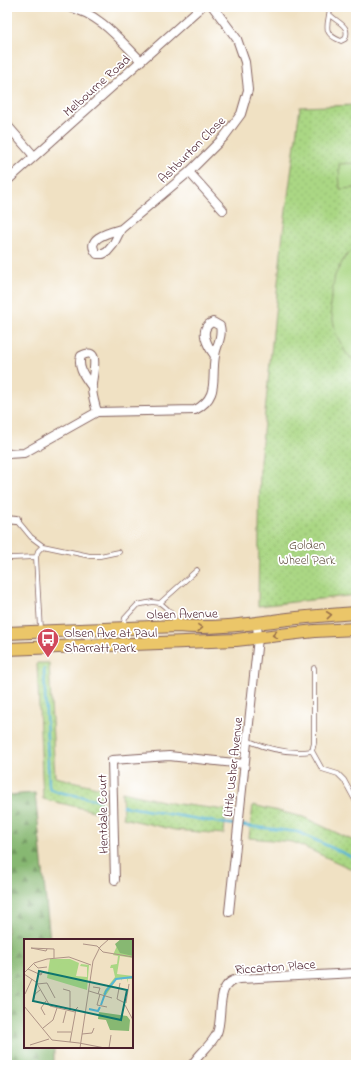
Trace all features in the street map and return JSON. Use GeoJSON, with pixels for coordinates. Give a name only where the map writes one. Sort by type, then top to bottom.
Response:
{"type":"FeatureCollection","features":[{"type":"Feature","properties":{"kind":"main road","name":"Olsen Avenue"},"geometry":{"type":"LineString","coordinates":[[7,633],[177,626],[200,628],[257,624],[356,613]]}},
{"type":"Feature","properties":{"kind":"main road"},"geometry":{"type":"LineString","coordinates":[[7,649],[258,638],[301,632],[356,629]]}},
{"type":"Feature","properties":{"kind":"street"},"geometry":{"type":"LineString","coordinates":[[69,7],[81,10],[108,27],[141,61]]}},
{"type":"Feature","properties":{"kind":"street","name":"Melbourne Road"},"geometry":{"type":"LineString","coordinates":[[7,181],[201,7]]}},
{"type":"Feature","properties":{"kind":"street","name":"Ashburton Close"},"geometry":{"type":"LineString","coordinates":[[121,229],[189,172],[224,137],[241,114],[248,90],[245,62],[237,39],[213,7]]}},
{"type":"Feature","properties":{"kind":"street"},"geometry":{"type":"LineString","coordinates":[[7,125],[34,156]]}},
{"type":"Feature","properties":{"kind":"street"},"geometry":{"type":"LineString","coordinates":[[189,172],[222,210]]}},
{"type":"Feature","properties":{"kind":"street"},"geometry":{"type":"LineString","coordinates":[[7,454],[24,452],[97,412],[195,410],[207,401],[214,388],[215,356]]}},
{"type":"Feature","properties":{"kind":"street"},"geometry":{"type":"LineString","coordinates":[[92,387],[97,412]]}},
{"type":"Feature","properties":{"kind":"street"},"geometry":{"type":"LineString","coordinates":[[7,519],[17,520]]}},
{"type":"Feature","properties":{"kind":"street","name":"Little Usher Avenue"},"geometry":{"type":"LineString","coordinates":[[229,912],[258,638],[257,624]]}},
{"type":"Feature","properties":{"kind":"street","name":"Hentdale Court"},"geometry":{"type":"LineString","coordinates":[[115,880],[112,760],[169,756],[244,764]]}},
{"type":"Feature","properties":{"kind":"street","name":"Riccarton Place"},"geometry":{"type":"LineString","coordinates":[[192,1065],[213,1040],[217,1032],[223,989],[231,981],[239,979],[356,973]]}},
{"type":"Feature","properties":{"kind":"street"},"geometry":{"type":"LineString","coordinates":[[198,1065],[200,1054]]}},
{"type":"Feature","properties":{"kind":"lane"},"geometry":{"type":"LineString","coordinates":[[330,7],[330,15],[327,24],[328,31],[335,38],[341,41],[345,39],[347,35],[346,28],[343,24],[330,15]]}},
{"type":"Feature","properties":{"kind":"lane"},"geometry":{"type":"LineString","coordinates":[[17,520],[31,537],[43,546],[90,556],[100,556],[119,552]]}},
{"type":"Feature","properties":{"kind":"lane"},"geometry":{"type":"LineString","coordinates":[[40,632],[36,557],[38,551],[43,546]]}},
{"type":"Feature","properties":{"kind":"lane"},"geometry":{"type":"LineString","coordinates":[[11,558],[36,557]]}},
{"type":"Feature","properties":{"kind":"lane"},"geometry":{"type":"LineString","coordinates":[[160,603],[197,570]]}},
{"type":"Feature","properties":{"kind":"lane"},"geometry":{"type":"LineString","coordinates":[[122,629],[125,618],[137,604],[152,602],[160,603],[167,608],[174,617],[177,626]]}},
{"type":"Feature","properties":{"kind":"lane"},"geometry":{"type":"LineString","coordinates":[[314,668],[314,743],[312,751],[322,769],[338,774],[344,780],[356,802]]}},
{"type":"Feature","properties":{"kind":"lane"},"geometry":{"type":"LineString","coordinates":[[247,740],[263,747],[291,751],[312,751]]}},
{"type":"Feature","properties":{"kind":"green space","name":"Golden Wheel Park"},"geometry":{"type":"Polygon","coordinates":[[[356,105],[356,595],[258,606],[260,462],[283,233],[300,107],[356,105]]]}},
{"type":"Feature","properties":{"kind":"green space"},"geometry":{"type":"Polygon","coordinates":[[[356,163],[356,188],[340,189],[339,164],[356,163]]]}},
{"type":"Feature","properties":{"kind":"green space"},"geometry":{"type":"Polygon","coordinates":[[[356,247],[356,362],[346,353],[336,334],[330,305],[335,275],[345,257],[356,247]]]}},
{"type":"Feature","properties":{"kind":"green space"},"geometry":{"type":"Polygon","coordinates":[[[37,663],[49,663],[55,777],[101,788],[102,813],[43,799],[37,663]]]}},
{"type":"Feature","properties":{"kind":"green space"},"geometry":{"type":"Polygon","coordinates":[[[122,792],[171,803],[226,810],[224,834],[175,830],[123,818],[122,792]]]}},
{"type":"Feature","properties":{"kind":"green space"},"geometry":{"type":"Polygon","coordinates":[[[35,793],[50,939],[24,939],[24,1048],[54,1048],[54,1065],[7,1065],[7,795],[35,793]]]}},
{"type":"Feature","properties":{"kind":"green space"},"geometry":{"type":"Polygon","coordinates":[[[253,805],[303,817],[356,842],[356,871],[293,842],[249,838],[253,805]]]}},
{"type":"Feature","properties":{"kind":"waterway"},"geometry":{"type":"LineString","coordinates":[[44,669],[50,789],[99,800]]}},
{"type":"Feature","properties":{"kind":"waterway"},"geometry":{"type":"LineString","coordinates":[[123,806],[221,823],[298,832],[356,859]]}},
{"type":"Feature","properties":{"kind":"place","name":"Olsen Ave at Paul Sharratt Park"},"geometry":{"type":"Point","coordinates":[48,658]}}]}
